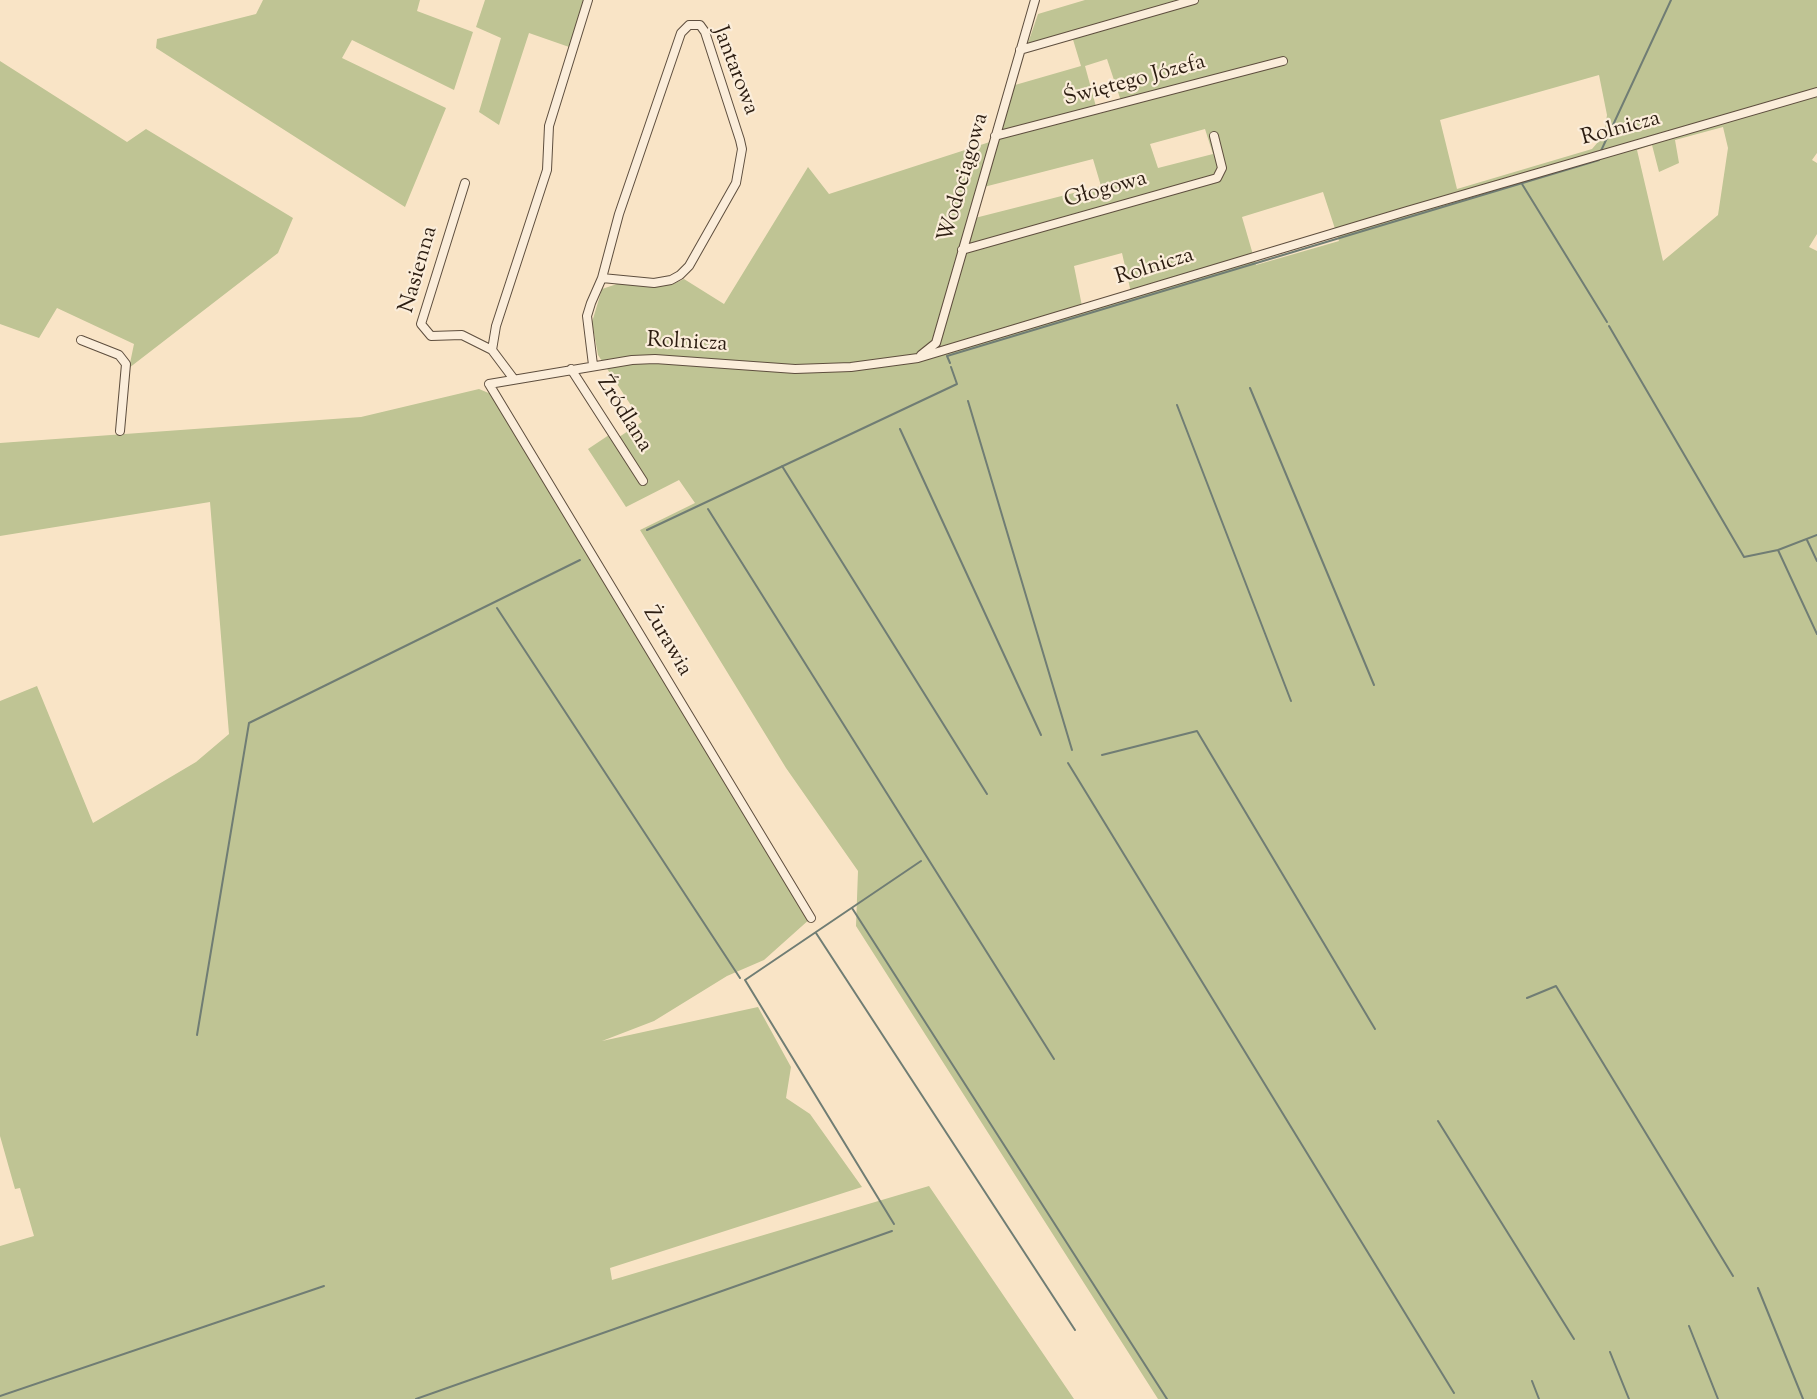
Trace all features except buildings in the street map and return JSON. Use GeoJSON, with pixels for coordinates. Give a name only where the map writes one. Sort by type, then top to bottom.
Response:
{"type":"FeatureCollection","features":[{"type":"Feature","properties":{"kind":"street"},"geometry":{"type":"LineString","coordinates":[[492,350],[496,326],[547,170],[550,155],[547,138],[588,0]]}},
{"type":"Feature","properties":{"kind":"street","name":"Wodociągowa"},"geometry":{"type":"LineString","coordinates":[[918,358],[936,343],[1035,0]]}},
{"type":"Feature","properties":{"kind":"street"},"geometry":{"type":"LineString","coordinates":[[1020,50],[1194,0]]}},
{"type":"Feature","properties":{"kind":"street","name":"Jantarowa"},"geometry":{"type":"LineString","coordinates":[[593,365],[587,316],[602,278],[619,214],[677,44],[685,28],[700,25],[705,32],[742,148],[736,183],[689,266],[680,276],[654,283],[602,278]]}},
{"type":"Feature","properties":{"kind":"street","name":"Świętego Józefa"},"geometry":{"type":"LineString","coordinates":[[995,136],[1283,61]]}},
{"type":"Feature","properties":{"kind":"street","name":"Rolnicza"},"geometry":{"type":"LineString","coordinates":[[489,384],[593,365],[655,359],[795,369],[851,367],[918,358],[1509,181],[1817,92]]}},
{"type":"Feature","properties":{"kind":"street","name":"Głogowa"},"geometry":{"type":"LineString","coordinates":[[962,250],[1217,178],[1222,168],[1214,136]]}},
{"type":"Feature","properties":{"kind":"street","name":"Nasienna"},"geometry":{"type":"LineString","coordinates":[[465,183],[421,324],[431,336],[462,335],[492,350],[513,378]]}},
{"type":"Feature","properties":{"kind":"street"},"geometry":{"type":"LineString","coordinates":[[81,340],[119,355],[126,364],[120,431]]}},
{"type":"Feature","properties":{"kind":"street","name":"Źródlana"},"geometry":{"type":"LineString","coordinates":[[571,369],[643,481]]}},
{"type":"Feature","properties":{"kind":"street","name":"Żurawia"},"geometry":{"type":"LineString","coordinates":[[489,384],[811,918]]}},
{"type":"Feature","properties":{"kind":"green space"},"geometry":{"type":"Polygon","coordinates":[[[263,0],[420,0],[417,11],[473,32],[454,90],[352,40],[342,58],[446,108],[405,207],[156,48],[157,39],[256,14],[263,0]]]}},
{"type":"Feature","properties":{"kind":"green space"},"geometry":{"type":"Polygon","coordinates":[[[485,0],[586,0],[572,48],[529,33],[499,125],[479,112],[501,38],[476,27],[485,0]]]}},
{"type":"Feature","properties":{"kind":"green space"},"geometry":{"type":"Polygon","coordinates":[[[1085,0],[1817,0],[1817,153],[1812,160],[1817,163],[1817,234],[1809,247],[1817,251],[1817,1399],[1158,1399],[856,926],[858,871],[786,768],[640,530],[695,503],[679,480],[626,507],[588,449],[615,431],[619,437],[642,422],[598,355],[592,322],[602,289],[617,284],[673,284],[684,279],[724,304],[808,167],[829,194],[999,139],[1015,85],[1081,66],[1071,33],[1027,46],[1038,14],[1085,0]],[[1107,59],[1085,66],[1098,114],[1123,107],[1107,59]],[[1599,75],[1440,120],[1457,189],[1592,149],[1604,135],[1607,115],[1599,75]],[[1723,127],[1675,140],[1679,163],[1659,172],[1652,145],[1637,150],[1663,261],[1718,215],[1728,148],[1723,127]],[[1205,129],[1150,144],[1158,168],[1213,154],[1205,129]],[[1093,159],[976,189],[967,220],[1101,186],[1093,159]],[[1323,192],[1242,217],[1256,265],[1339,241],[1323,192]],[[1122,253],[1074,266],[1083,311],[1132,297],[1122,253]]]}},
{"type":"Feature","properties":{"kind":"green space"},"geometry":{"type":"Polygon","coordinates":[[[0,61],[127,142],[146,129],[293,218],[278,253],[129,368],[134,344],[57,308],[39,338],[0,324],[0,61]]]}},
{"type":"Feature","properties":{"kind":"green space"},"geometry":{"type":"Polygon","coordinates":[[[479,389],[491,394],[811,918],[764,960],[727,976],[654,1021],[602,1041],[758,1007],[791,1067],[786,1098],[810,1114],[862,1187],[610,1268],[612,1280],[929,1186],[1074,1399],[0,1399],[0,1246],[34,1236],[20,1188],[15,1189],[0,1136],[0,701],[37,686],[93,823],[196,762],[229,734],[210,502],[0,536],[0,443],[361,417],[479,389]]]}},
{"type":"Feature","properties":{"kind":"waterway"},"geometry":{"type":"LineString","coordinates":[[1600,153],[1671,0]]}},
{"type":"Feature","properties":{"kind":"waterway"},"geometry":{"type":"LineString","coordinates":[[950,363],[947,356],[1599,160]]}},
{"type":"Feature","properties":{"kind":"waterway"},"geometry":{"type":"LineString","coordinates":[[1522,184],[1607,322]]}},
{"type":"Feature","properties":{"kind":"waterway"},"geometry":{"type":"LineString","coordinates":[[1609,326],[1744,557],[1778,550]]}},
{"type":"Feature","properties":{"kind":"waterway"},"geometry":{"type":"LineString","coordinates":[[647,530],[957,384],[951,367]]}},
{"type":"Feature","properties":{"kind":"waterway"},"geometry":{"type":"LineString","coordinates":[[1250,388],[1374,685]]}},
{"type":"Feature","properties":{"kind":"waterway"},"geometry":{"type":"LineString","coordinates":[[968,401],[1072,750]]}},
{"type":"Feature","properties":{"kind":"waterway"},"geometry":{"type":"LineString","coordinates":[[1177,405],[1291,701]]}},
{"type":"Feature","properties":{"kind":"waterway"},"geometry":{"type":"LineString","coordinates":[[900,429],[1041,735]]}},
{"type":"Feature","properties":{"kind":"waterway"},"geometry":{"type":"LineString","coordinates":[[782,466],[987,794]]}},
{"type":"Feature","properties":{"kind":"waterway"},"geometry":{"type":"LineString","coordinates":[[708,509],[1054,1059]]}},
{"type":"Feature","properties":{"kind":"waterway"},"geometry":{"type":"LineString","coordinates":[[1817,535],[1778,550],[1817,634]]}},
{"type":"Feature","properties":{"kind":"waterway"},"geometry":{"type":"LineString","coordinates":[[1807,540],[1817,561]]}},
{"type":"Feature","properties":{"kind":"waterway"},"geometry":{"type":"LineString","coordinates":[[197,1035],[249,723],[580,560]]}},
{"type":"Feature","properties":{"kind":"waterway"},"geometry":{"type":"LineString","coordinates":[[497,608],[740,978]]}},
{"type":"Feature","properties":{"kind":"waterway"},"geometry":{"type":"LineString","coordinates":[[1102,755],[1197,731],[1375,1029]]}},
{"type":"Feature","properties":{"kind":"waterway"},"geometry":{"type":"LineString","coordinates":[[1068,763],[1454,1393]]}},
{"type":"Feature","properties":{"kind":"waterway"},"geometry":{"type":"LineString","coordinates":[[894,1224],[745,980],[921,861]]}},
{"type":"Feature","properties":{"kind":"waterway"},"geometry":{"type":"LineString","coordinates":[[852,908],[1167,1399]]}},
{"type":"Feature","properties":{"kind":"waterway"},"geometry":{"type":"LineString","coordinates":[[816,933],[1075,1330]]}},
{"type":"Feature","properties":{"kind":"waterway"},"geometry":{"type":"LineString","coordinates":[[1527,998],[1556,986],[1733,1276]]}},
{"type":"Feature","properties":{"kind":"waterway"},"geometry":{"type":"LineString","coordinates":[[1438,1121],[1574,1339]]}},
{"type":"Feature","properties":{"kind":"waterway"},"geometry":{"type":"LineString","coordinates":[[416,1399],[892,1231]]}},
{"type":"Feature","properties":{"kind":"waterway"},"geometry":{"type":"LineString","coordinates":[[0,1396],[324,1286]]}},
{"type":"Feature","properties":{"kind":"waterway"},"geometry":{"type":"LineString","coordinates":[[1758,1288],[1803,1399]]}},
{"type":"Feature","properties":{"kind":"waterway"},"geometry":{"type":"LineString","coordinates":[[1689,1326],[1718,1399]]}},
{"type":"Feature","properties":{"kind":"waterway"},"geometry":{"type":"LineString","coordinates":[[1610,1352],[1629,1399]]}},
{"type":"Feature","properties":{"kind":"waterway"},"geometry":{"type":"LineString","coordinates":[[1532,1381],[1539,1399]]}}]}
